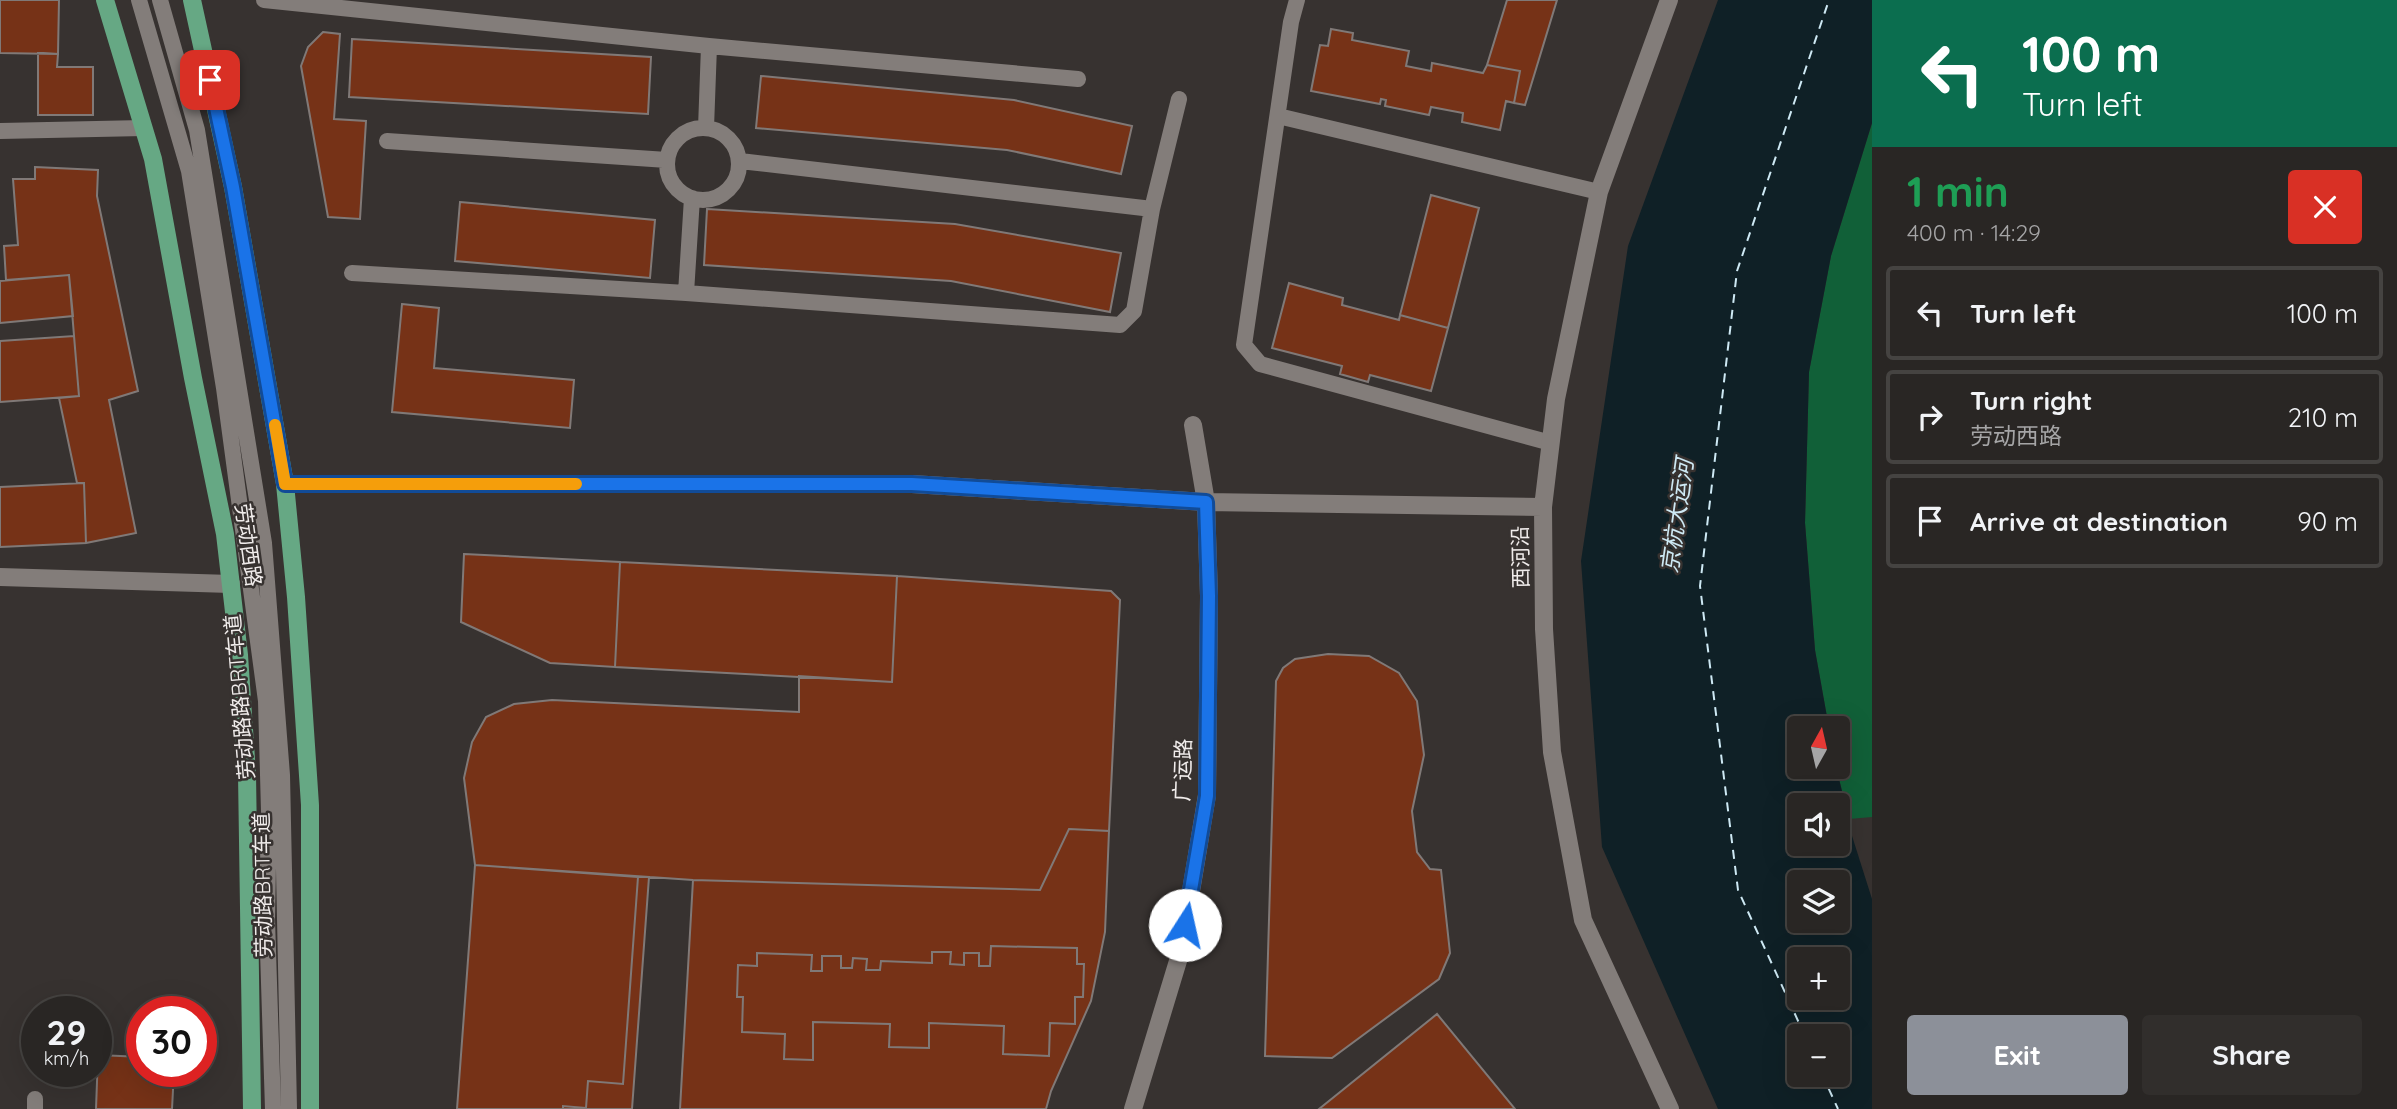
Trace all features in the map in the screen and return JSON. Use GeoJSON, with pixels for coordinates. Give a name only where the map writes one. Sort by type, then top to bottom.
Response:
{"type":"FeatureCollection","features":[{"type":"Feature","properties":{"kind":"main road","name":"劳动西路"},"geometry":{"type":"LineString","coordinates":[[106,0],[153,159],[193,379],[225,534],[239,654],[247,774],[252,1109]]}},
{"type":"Feature","properties":{"kind":"main road","name":"劳动西路"},"geometry":{"type":"LineString","coordinates":[[192,0],[233,187],[285,484],[296,597],[310,805],[310,1109]]}},
{"type":"Feature","properties":{"kind":"street","name":"西河沿"},"geometry":{"type":"LineString","coordinates":[[1669,0],[1599,192],[1556,399],[1543,507],[1545,629],[1552,752],[1583,920],[1670,1109]]}},
{"type":"Feature","properties":{"kind":"street","name":"广运路"},"geometry":{"type":"LineString","coordinates":[[1133,1109],[1181,951],[1207,796],[1209,596],[1206,502],[1193,425]]}},
{"type":"Feature","properties":{"kind":"street"},"geometry":{"type":"LineString","coordinates":[[285,484],[912,484],[1206,502],[1543,507]]}},
{"type":"Feature","properties":{"kind":"street"},"geometry":{"type":"LineString","coordinates":[[0,577],[231,584]]}},
{"type":"Feature","properties":{"kind":"lane","name":"劳动路路BRT车道"},"geometry":{"type":"LineString","coordinates":[[139,0],[189,171],[224,388],[266,701],[269,811],[267,919],[273,1109]]}},
{"type":"Feature","properties":{"kind":"lane","name":"劳动路BRT车道"},"geometry":{"type":"LineString","coordinates":[[160,0],[197,130],[264,543],[282,775],[289,1109]]}},
{"type":"Feature","properties":{"kind":"lane"},"geometry":{"type":"LineString","coordinates":[[264,0],[709,46],[1078,79]]}},
{"type":"Feature","properties":{"kind":"lane"},"geometry":{"type":"LineString","coordinates":[[1297,0],[1291,22],[1244,345],[1260,364],[1551,443]]}},
{"type":"Feature","properties":{"kind":"lane"},"geometry":{"type":"LineString","coordinates":[[706,128],[709,46]]}},
{"type":"Feature","properties":{"kind":"lane"},"geometry":{"type":"LineString","coordinates":[[352,273],[686,293],[1121,325],[1134,311],[1152,209],[1179,99]]}},
{"type":"Feature","properties":{"kind":"lane"},"geometry":{"type":"LineString","coordinates":[[1278,116],[1599,192]]}},
{"type":"Feature","properties":{"kind":"lane"},"geometry":{"type":"LineString","coordinates":[[698,127],[706,128],[722,132],[730,140],[740,161],[738,173],[726,192],[704,200],[692,198],[672,183],[667,172],[667,160],[670,148],[677,138],[698,127]]}},
{"type":"Feature","properties":{"kind":"lane"},"geometry":{"type":"LineString","coordinates":[[0,131],[144,128]]}},
{"type":"Feature","properties":{"kind":"lane"},"geometry":{"type":"LineString","coordinates":[[387,141],[667,160]]}},
{"type":"Feature","properties":{"kind":"lane"},"geometry":{"type":"LineString","coordinates":[[740,161],[1152,209]]}},
{"type":"Feature","properties":{"kind":"lane"},"geometry":{"type":"LineString","coordinates":[[686,293],[692,198]]}},
{"type":"Feature","properties":{"kind":"green space"},"geometry":{"type":"Polygon","coordinates":[[[1872,123],[1872,817],[1850,819],[1850,793],[1842,793],[1839,779],[1850,779],[1850,716],[1827,716],[1815,650],[1805,523],[1809,372],[1831,256],[1872,123]]]}},
{"type":"Feature","properties":{"kind":"water","name":"京杭大运河"},"geometry":{"type":"Polygon","coordinates":[[[1718,0],[1872,0],[1872,123],[1831,256],[1809,372],[1805,523],[1815,650],[1827,716],[1787,716],[1787,779],[1839,779],[1842,793],[1787,793],[1787,856],[1850,856],[1850,829],[1872,899],[1872,1109],[1718,1109],[1602,847],[1581,561],[1628,246],[1718,0]]]}},
{"type":"Feature","properties":{"kind":"building"},"geometry":{"type":"Polygon","coordinates":[[[0,0],[59,0],[58,54],[0,53],[0,0]]]}},
{"type":"Feature","properties":{"kind":"building"},"geometry":{"type":"Polygon","coordinates":[[[1507,0],[1557,0],[1525,105],[1514,103],[1520,71],[1487,65],[1507,0]]]}},
{"type":"Feature","properties":{"kind":"building"},"geometry":{"type":"Polygon","coordinates":[[[1331,29],[1353,33],[1352,40],[1409,51],[1406,66],[1431,71],[1432,63],[1483,73],[1487,65],[1520,71],[1514,103],[1506,101],[1500,130],[1462,122],[1463,113],[1431,107],[1429,115],[1385,106],[1386,100],[1381,99],[1380,104],[1311,91],[1320,45],[1328,46],[1331,29]]]}},
{"type":"Feature","properties":{"kind":"building"},"geometry":{"type":"Polygon","coordinates":[[[323,32],[340,34],[334,119],[366,121],[360,219],[328,217],[301,66],[308,47],[323,32]]]}},
{"type":"Feature","properties":{"kind":"building"},"geometry":{"type":"Polygon","coordinates":[[[352,39],[651,57],[648,114],[349,97],[352,39]]]}},
{"type":"Feature","properties":{"kind":"building"},"geometry":{"type":"Polygon","coordinates":[[[38,53],[58,54],[57,67],[93,67],[93,115],[38,115],[38,53]]]}},
{"type":"Feature","properties":{"kind":"building"},"geometry":{"type":"Polygon","coordinates":[[[761,76],[1014,100],[1132,126],[1121,174],[1007,150],[756,128],[761,76]]]}},
{"type":"Feature","properties":{"kind":"building"},"geometry":{"type":"Polygon","coordinates":[[[35,167],[98,170],[97,196],[138,391],[109,400],[136,533],[86,543],[84,483],[77,483],[59,398],[79,396],[69,275],[6,280],[4,246],[18,245],[13,179],[35,179],[35,167]]]}},
{"type":"Feature","properties":{"kind":"building"},"geometry":{"type":"Polygon","coordinates":[[[1431,195],[1479,208],[1448,328],[1400,315],[1431,195]]]}},
{"type":"Feature","properties":{"kind":"building"},"geometry":{"type":"Polygon","coordinates":[[[460,202],[655,220],[650,278],[455,261],[460,202]]]}},
{"type":"Feature","properties":{"kind":"building"},"geometry":{"type":"Polygon","coordinates":[[[707,209],[955,224],[1121,253],[1110,312],[951,281],[704,265],[707,209]]]}},
{"type":"Feature","properties":{"kind":"building"},"geometry":{"type":"Polygon","coordinates":[[[69,275],[73,316],[0,323],[0,281],[69,275]]]}},
{"type":"Feature","properties":{"kind":"building"},"geometry":{"type":"Polygon","coordinates":[[[1289,283],[1343,298],[1342,305],[1399,320],[1400,315],[1448,328],[1431,391],[1370,375],[1368,382],[1340,374],[1342,366],[1272,348],[1289,283]]]}},
{"type":"Feature","properties":{"kind":"building"},"geometry":{"type":"Polygon","coordinates":[[[402,304],[439,308],[434,368],[574,380],[570,428],[392,412],[402,304]]]}},
{"type":"Feature","properties":{"kind":"building"},"geometry":{"type":"Polygon","coordinates":[[[74,336],[79,396],[0,402],[0,341],[74,336]]]}},
{"type":"Feature","properties":{"kind":"building"},"geometry":{"type":"Polygon","coordinates":[[[84,483],[86,543],[0,547],[0,487],[84,483]]]}},
{"type":"Feature","properties":{"kind":"building"},"geometry":{"type":"Polygon","coordinates":[[[464,554],[620,562],[615,667],[550,663],[461,622],[464,554]]]}},
{"type":"Feature","properties":{"kind":"building"},"geometry":{"type":"Polygon","coordinates":[[[620,562],[897,576],[892,682],[615,667],[620,562]]]}},
{"type":"Feature","properties":{"kind":"building"},"geometry":{"type":"Polygon","coordinates":[[[897,576],[1111,591],[1120,600],[1109,831],[1069,829],[1040,890],[693,880],[475,865],[464,778],[472,742],[486,717],[514,704],[552,700],[799,712],[799,676],[892,682],[897,576]]]}},
{"type":"Feature","properties":{"kind":"building"},"geometry":{"type":"Polygon","coordinates":[[[1328,654],[1369,656],[1399,673],[1417,701],[1424,755],[1412,811],[1417,852],[1430,869],[1441,870],[1450,953],[1439,979],[1332,1058],[1265,1056],[1276,681],[1283,668],[1295,659],[1328,654]]]}},
{"type":"Feature","properties":{"kind":"building"},"geometry":{"type":"Polygon","coordinates":[[[1069,829],[1109,831],[1105,932],[1091,1001],[1051,1091],[1046,1109],[680,1109],[693,880],[1040,890],[1069,829]]]}},
{"type":"Feature","properties":{"kind":"building"},"geometry":{"type":"Polygon","coordinates":[[[475,865],[638,877],[623,1084],[588,1081],[586,1108],[563,1106],[563,1109],[457,1109],[475,865]]]}},
{"type":"Feature","properties":{"kind":"building"},"geometry":{"type":"Polygon","coordinates":[[[638,877],[649,877],[632,1109],[563,1109],[563,1106],[586,1108],[588,1081],[623,1084],[638,877]]]}},
{"type":"Feature","properties":{"kind":"building"},"geometry":{"type":"Polygon","coordinates":[[[991,946],[1077,948],[1077,964],[1084,964],[1083,997],[1075,997],[1075,1024],[1050,1023],[1049,1056],[1003,1054],[1004,1026],[929,1023],[929,1048],[889,1047],[890,1024],[813,1022],[813,1060],[784,1059],[785,1034],[742,1032],[743,997],[737,997],[738,965],[757,966],[757,953],[812,955],[811,971],[822,971],[822,956],[841,956],[841,968],[852,968],[853,958],[867,959],[866,970],[880,970],[881,961],[932,963],[932,952],[951,952],[950,964],[964,965],[964,953],[979,953],[979,966],[990,966],[991,946]]]}},
{"type":"Feature","properties":{"kind":"building"},"geometry":{"type":"Polygon","coordinates":[[[1437,1014],[1515,1109],[1319,1109],[1437,1014]]]}},
{"type":"Feature","properties":{"kind":"building"},"geometry":{"type":"Polygon","coordinates":[[[112,1056],[126,1056],[126,1087],[173,1087],[172,1109],[96,1109],[97,1087],[112,1087],[112,1056]]]}},
{"type":"Feature","properties":{"kind":"ferry route"},"geometry":{"type":"LineString","coordinates":[[1799,1024],[1738,890],[1700,586],[1737,271],[1829,0]]}},
{"type":"Feature","properties":{"kind":"ferry route"},"geometry":{"type":"LineString","coordinates":[[1828,1087],[1838,1109]]}},
{"type":"Feature","properties":{"kind":"slow traffic"},"geometry":{"type":"LineString","coordinates":[[275,425],[285,484],[576,484]]}},
{"type":"Feature","properties":{"kind":"route"},"geometry":{"type":"LineString","coordinates":[[210,80],[233,187],[285,484],[912,484],[1206,502],[1209,596],[1207,796],[1185,925]]}}]}
